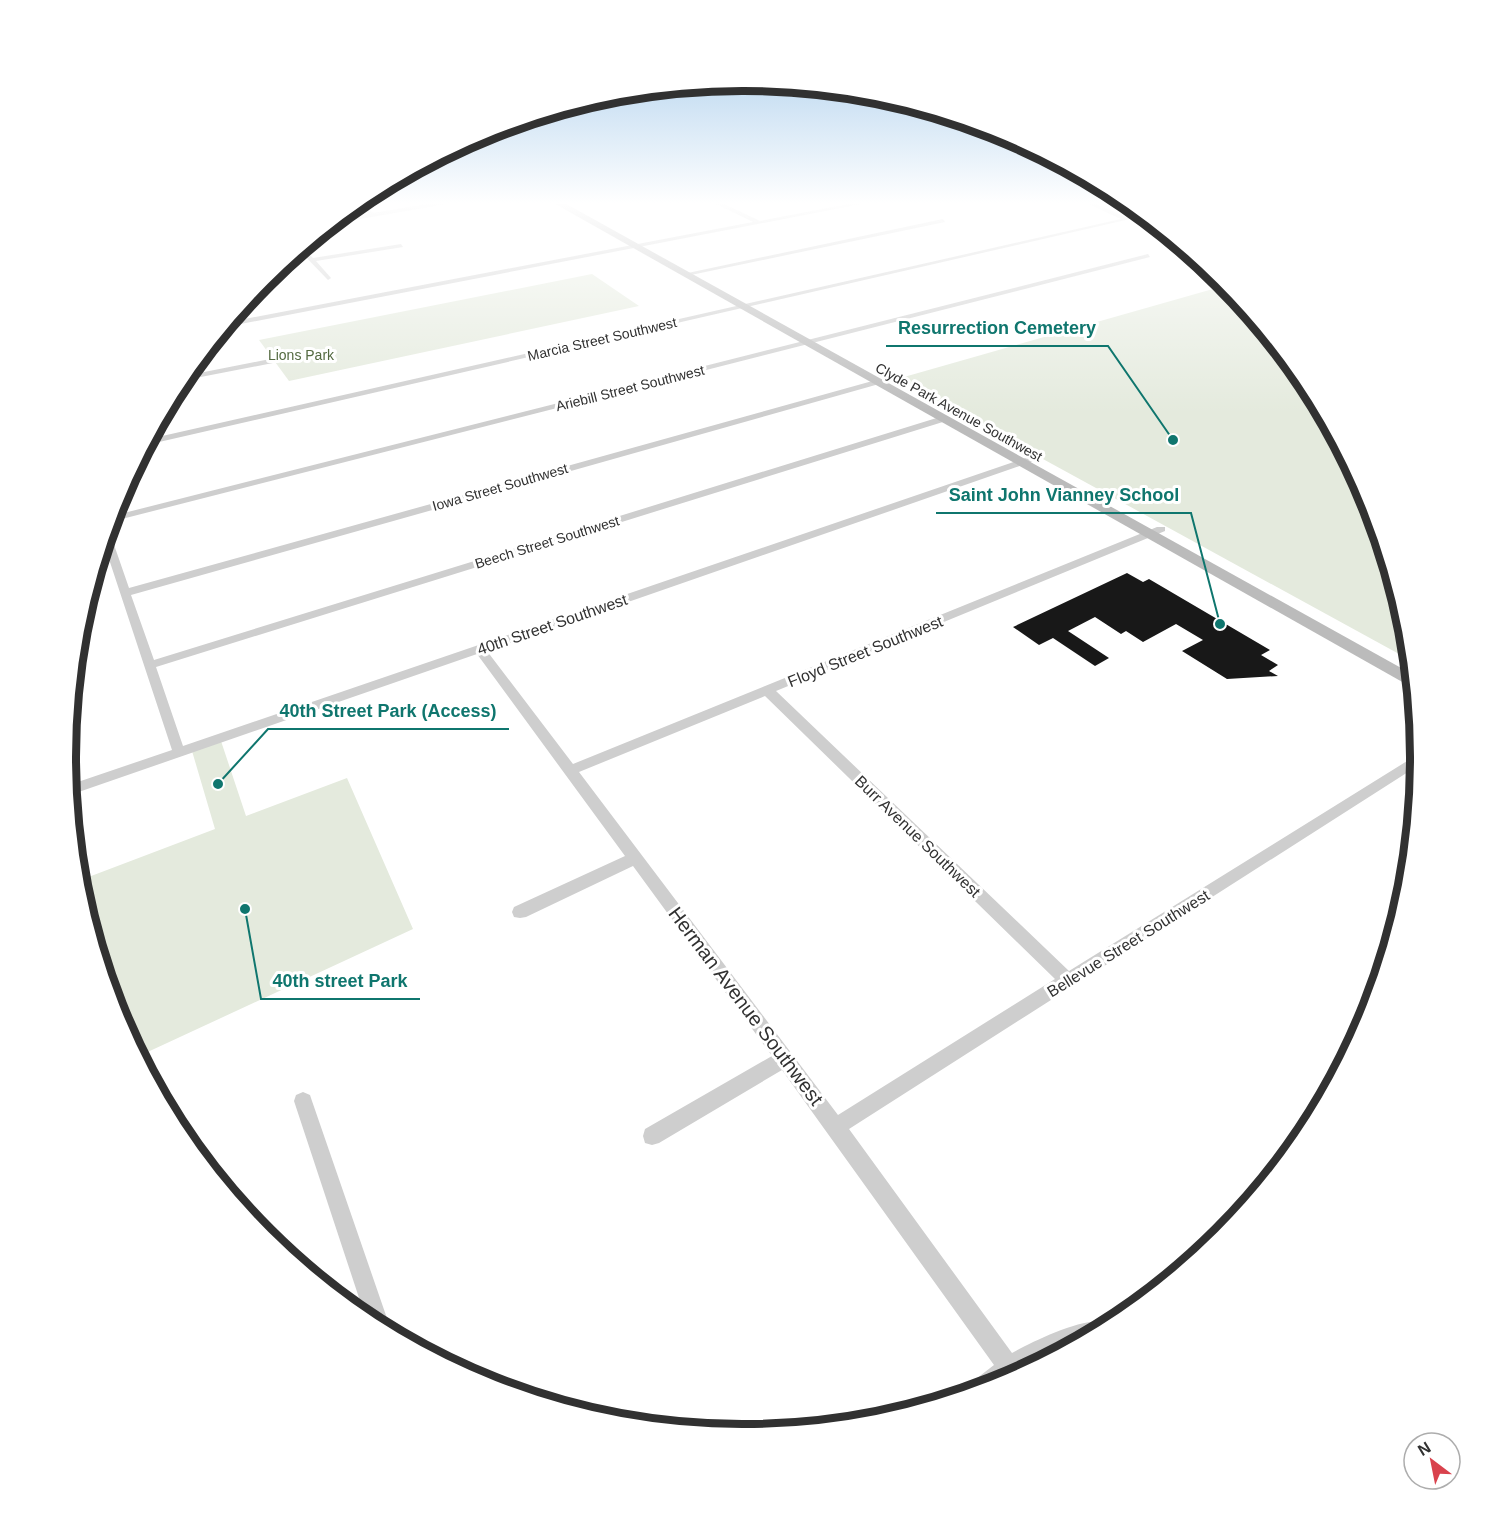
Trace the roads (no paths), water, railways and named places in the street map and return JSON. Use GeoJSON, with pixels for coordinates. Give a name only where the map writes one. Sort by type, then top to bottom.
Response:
{"type":"FeatureCollection","features":[{"type":"Feature","properties":{"kind":"main road","name":"Clyde Park Avenue Southwest"},"geometry":{"type":"LineString","coordinates":[[691,273],[813,342],[1034,458],[1402,661]]}},
{"type":"Feature","properties":{"kind":"main road","name":"Clyde Park Avenue Southwest"},"geometry":{"type":"LineString","coordinates":[[813,342],[876,382],[1405,677]]}},
{"type":"Feature","properties":{"kind":"street"},"geometry":{"type":"LineString","coordinates":[[322,272],[328,278]]}},
{"type":"Feature","properties":{"kind":"street"},"geometry":{"type":"LineString","coordinates":[[238,323],[502,272]]}},
{"type":"Feature","properties":{"kind":"street"},"geometry":{"type":"LineString","coordinates":[[691,273],[697,272]]}},
{"type":"Feature","properties":{"kind":"street","name":"Marcia Street Southwest"},"geometry":{"type":"LineString","coordinates":[[159,440],[895,272]]}},
{"type":"Feature","properties":{"kind":"street","name":"Ariebill Street Southwest"},"geometry":{"type":"LineString","coordinates":[[122,516],[1084,272]]}},
{"type":"Feature","properties":{"kind":"street"},"geometry":{"type":"LineString","coordinates":[[196,377],[280,359]]}},
{"type":"Feature","properties":{"kind":"street","name":"Iowa Street Southwest"},"geometry":{"type":"LineString","coordinates":[[125,593],[876,382]]}},
{"type":"Feature","properties":{"kind":"street","name":"Beech Street Southwest"},"geometry":{"type":"LineString","coordinates":[[150,665],[943,419]]}},
{"type":"Feature","properties":{"kind":"street","name":"40th Street Southwest"},"geometry":{"type":"LineString","coordinates":[[77,787],[1034,458]]}},
{"type":"Feature","properties":{"kind":"street","name":"Floyd Street Southwest"},"geometry":{"type":"LineString","coordinates":[[569,771],[1161,529]]}},
{"type":"Feature","properties":{"kind":"street"},"geometry":{"type":"LineString","coordinates":[[110,549],[178,752]]}},
{"type":"Feature","properties":{"kind":"street","name":"Herman Avenue Southwest"},"geometry":{"type":"LineString","coordinates":[[479,649],[836,1127],[1008,1366]]}},
{"type":"Feature","properties":{"kind":"street","name":"Burr Avenue Southwest"},"geometry":{"type":"LineString","coordinates":[[768,691],[1068,981]]}},
{"type":"Feature","properties":{"kind":"street","name":"Bellevue Street Southwest"},"geometry":{"type":"LineString","coordinates":[[836,1127],[1410,765]]}},
{"type":"Feature","properties":{"kind":"street"},"geometry":{"type":"LineString","coordinates":[[520,912],[636,858]]}},
{"type":"Feature","properties":{"kind":"street"},"geometry":{"type":"LineString","coordinates":[[652,1136],[784,1059]]}},
{"type":"Feature","properties":{"kind":"street"},"geometry":{"type":"LineString","coordinates":[[303,1101],[374,1313]]}},
{"type":"Feature","properties":{"kind":"street"},"geometry":{"type":"LineString","coordinates":[[1002,1371],[1053,1344],[1066,1340]]}},
{"type":"Feature","properties":{"kind":"place","name":"Resurrection Cemetery"},"geometry":{"type":"Point","coordinates":[1173,440]}},
{"type":"Feature","properties":{"kind":"place","name":"Saint John Vianney School"},"geometry":{"type":"Point","coordinates":[1220,624]}},
{"type":"Feature","properties":{"kind":"place","name":"40th Street Park (Access)"},"geometry":{"type":"Point","coordinates":[218,784]}},
{"type":"Feature","properties":{"kind":"place","name":"40th street Park"},"geometry":{"type":"Point","coordinates":[245,909]}},
{"type":"Feature","properties":{"kind":"park label","name":"Lions Park"},"geometry":{"type":"Point","coordinates":[301,355]}}]}
